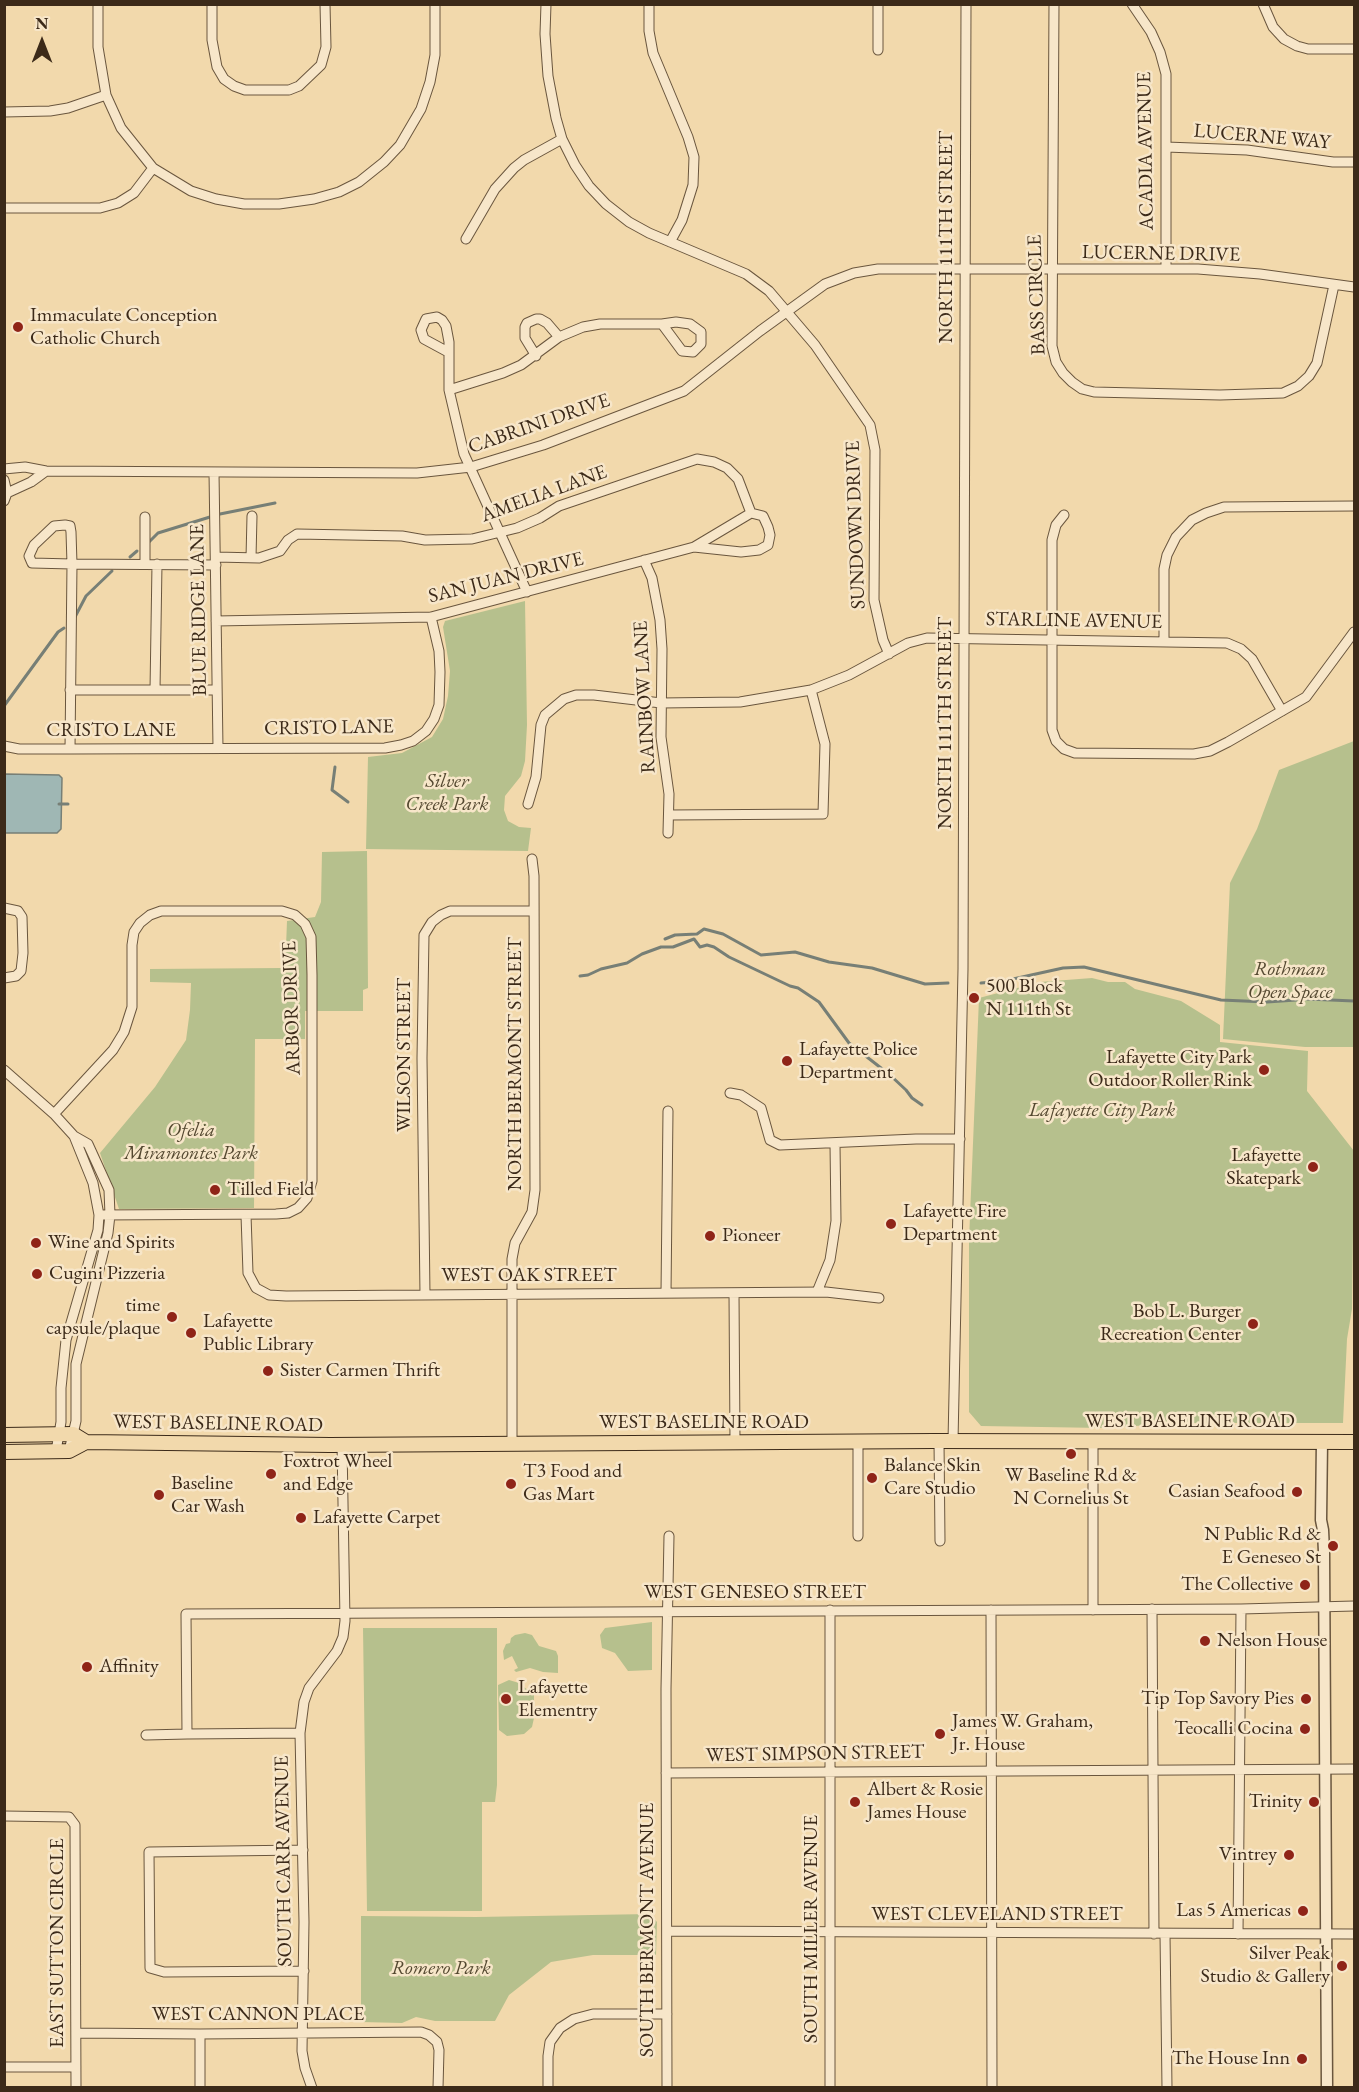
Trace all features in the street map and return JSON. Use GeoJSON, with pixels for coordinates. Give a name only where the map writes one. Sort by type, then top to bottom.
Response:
{"type":"FeatureCollection","features":[{"type":"Feature","properties":{"kind":"main road","name":"WEST BASELINE ROAD"},"geometry":{"type":"LineString","coordinates":[[66,1434],[86,1442],[342,1444],[946,1441],[1354,1442]]}},
{"type":"Feature","properties":{"kind":"main road"},"geometry":{"type":"LineString","coordinates":[[4,1435],[66,1434]]}},
{"type":"Feature","properties":{"kind":"main road","name":"WEST BASELINE ROAD"},"geometry":{"type":"LineString","coordinates":[[4,1452],[63,1451],[86,1442]]}},
{"type":"Feature","properties":{"kind":"street"},"geometry":{"type":"LineString","coordinates":[[98,4],[98,47],[106,95],[121,128],[153,168],[191,191],[216,199],[244,204],[279,204],[314,200],[339,192],[359,182],[384,162],[400,145],[421,109],[430,82],[435,55],[435,4]]}},
{"type":"Feature","properties":{"kind":"street"},"geometry":{"type":"LineString","coordinates":[[212,4],[212,40],[217,67],[222,76],[234,86],[245,90],[289,90],[299,86],[321,65],[326,47],[325,4]]}},
{"type":"Feature","properties":{"kind":"street","name":"SUNDOWN DRIVE"},"geometry":{"type":"LineString","coordinates":[[546,4],[545,34],[548,76],[562,139],[589,186],[606,204],[629,222],[649,233],[746,274],[769,291],[822,355],[870,425],[874,450],[874,600],[883,640],[889,654]]}},
{"type":"Feature","properties":{"kind":"street"},"geometry":{"type":"LineString","coordinates":[[649,4],[649,31],[653,53],[694,157],[693,185],[682,220],[670,242]]}},
{"type":"Feature","properties":{"kind":"street"},"geometry":{"type":"LineString","coordinates":[[878,4],[878,50]]}},
{"type":"Feature","properties":{"kind":"street","name":"NORTH 111TH STREET"},"geometry":{"type":"LineString","coordinates":[[940,1541],[960,1139],[964,742],[966,4]]}},
{"type":"Feature","properties":{"kind":"street","name":"BASS CIRCLE"},"geometry":{"type":"LineString","coordinates":[[1054,4],[1052,346],[1056,362],[1072,382],[1082,389],[1094,392],[1283,393],[1298,387],[1317,363],[1334,285]]}},
{"type":"Feature","properties":{"kind":"street","name":"ACADIA AVENUE"},"geometry":{"type":"LineString","coordinates":[[1132,4],[1151,32],[1160,52],[1166,86],[1166,269]]}},
{"type":"Feature","properties":{"kind":"street"},"geometry":{"type":"LineString","coordinates":[[1263,4],[1273,27],[1284,39],[1297,46],[1308,49],[1354,49]]}},
{"type":"Feature","properties":{"kind":"street"},"geometry":{"type":"LineString","coordinates":[[4,112],[50,111],[68,108],[106,95]]}},
{"type":"Feature","properties":{"kind":"street"},"geometry":{"type":"LineString","coordinates":[[466,239],[495,189],[514,168],[562,139]]}},
{"type":"Feature","properties":{"kind":"street","name":"LUCERNE WAY"},"geometry":{"type":"LineString","coordinates":[[1166,147],[1247,150],[1333,162],[1354,162]]}},
{"type":"Feature","properties":{"kind":"street"},"geometry":{"type":"LineString","coordinates":[[4,208],[100,208],[118,203],[134,193],[153,168]]}},
{"type":"Feature","properties":{"kind":"street","name":"CABRINI DRIVE"},"geometry":{"type":"LineString","coordinates":[[4,469],[25,467],[46,471],[417,473],[471,468],[543,445],[684,391],[825,284],[854,273],[878,269],[965,270]]}},
{"type":"Feature","properties":{"kind":"street","name":"LUCERNE DRIVE"},"geometry":{"type":"LineString","coordinates":[[965,270],[1166,269],[1260,274],[1354,287]]}},
{"type":"Feature","properties":{"kind":"street"},"geometry":{"type":"LineString","coordinates":[[536,356],[525,338],[527,323],[540,319],[547,323],[559,337]]}},
{"type":"Feature","properties":{"kind":"street"},"geometry":{"type":"LineString","coordinates":[[449,390],[521,365],[559,337],[577,329],[600,324],[662,324]]}},
{"type":"Feature","properties":{"kind":"street"},"geometry":{"type":"LineString","coordinates":[[448,352],[449,390],[464,454],[527,592]]}},
{"type":"Feature","properties":{"kind":"street","name":"AMELIA LANE"},"geometry":{"type":"LineString","coordinates":[[72,564],[72,532],[70,526],[65,525],[54,526],[43,535],[34,545],[29,556],[32,563],[72,564],[157,564],[259,558],[280,551],[288,540],[297,534],[402,536],[425,540],[472,539],[525,524],[559,506],[697,459],[714,462],[727,468],[738,479],[751,513]]}},
{"type":"Feature","properties":{"kind":"street"},"geometry":{"type":"LineString","coordinates":[[4,480],[6,497],[46,471]]}},
{"type":"Feature","properties":{"kind":"street","name":"BLUE RIDGE LANE"},"geometry":{"type":"LineString","coordinates":[[214,472],[219,748]]}},
{"type":"Feature","properties":{"kind":"street"},"geometry":{"type":"LineString","coordinates":[[1164,641],[1166,562],[1176,537],[1192,520],[1224,507],[1354,506]]}},
{"type":"Feature","properties":{"kind":"street","name":"SAN JUAN DRIVE"},"geometry":{"type":"LineString","coordinates":[[216,621],[431,617],[694,547],[751,513],[763,516],[770,535],[768,545],[759,550],[741,552],[694,547]]}},
{"type":"Feature","properties":{"kind":"street"},"geometry":{"type":"LineString","coordinates":[[1064,515],[1056,525],[1052,540],[1052,730],[1056,741],[1064,749],[1075,753],[1194,754],[1210,751],[1306,697],[1354,632]]}},
{"type":"Feature","properties":{"kind":"street"},"geometry":{"type":"LineString","coordinates":[[251,558],[252,516]]}},
{"type":"Feature","properties":{"kind":"street"},"geometry":{"type":"LineString","coordinates":[[145,517],[145,564]]}},
{"type":"Feature","properties":{"kind":"street","name":"RAINBOW LANE"},"geometry":{"type":"LineString","coordinates":[[644,560],[652,578],[660,620],[661,737],[669,794],[668,833]]}},
{"type":"Feature","properties":{"kind":"street"},"geometry":{"type":"LineString","coordinates":[[70,749],[72,564]]}},
{"type":"Feature","properties":{"kind":"street"},"geometry":{"type":"LineString","coordinates":[[155,690],[157,564]]}},
{"type":"Feature","properties":{"kind":"street","name":"CRISTO LANE"},"geometry":{"type":"LineString","coordinates":[[4,746],[19,749],[385,748],[413,741],[426,731],[439,705],[441,672],[431,617]]}},
{"type":"Feature","properties":{"kind":"street","name":"STARLINE AVENUE"},"geometry":{"type":"LineString","coordinates":[[528,804],[536,777],[541,725],[545,715],[564,699],[576,695],[594,695],[661,703],[740,702],[811,690],[849,675],[908,643],[927,638],[1216,641],[1227,643],[1241,649],[1252,659],[1282,711]]}},
{"type":"Feature","properties":{"kind":"street"},"geometry":{"type":"LineString","coordinates":[[70,690],[217,690]]}},
{"type":"Feature","properties":{"kind":"street"},"geometry":{"type":"LineString","coordinates":[[669,815],[823,814],[825,744],[811,690]]}},
{"type":"Feature","properties":{"kind":"street","name":"NORTH BERMONT STREET"},"geometry":{"type":"LineString","coordinates":[[512,1443],[510,1294],[512,1259],[515,1243],[532,1212],[535,1190],[532,859]]}},
{"type":"Feature","properties":{"kind":"street"},"geometry":{"type":"LineString","coordinates":[[4,908],[18,911],[22,917],[23,953],[21,971],[16,976],[4,978]]}},
{"type":"Feature","properties":{"kind":"street","name":"ARBOR DRIVE"},"geometry":{"type":"LineString","coordinates":[[54,1114],[112,1050],[124,1032],[132,1007],[134,932],[150,915],[161,911],[282,911],[295,915],[305,924],[311,937],[312,1181],[307,1198],[298,1208],[288,1213],[99,1215]]}},
{"type":"Feature","properties":{"kind":"street","name":"WILSON STREET"},"geometry":{"type":"LineString","coordinates":[[425,1294],[422,1058],[424,935],[432,922],[450,911],[534,911]]}},
{"type":"Feature","properties":{"kind":"street"},"geometry":{"type":"LineString","coordinates":[[4,1070],[54,1114],[74,1136],[88,1144],[109,1190],[111,1215],[102,1265],[75,1364],[76,1421],[66,1434],[63,1451]]}},
{"type":"Feature","properties":{"kind":"street"},"geometry":{"type":"LineString","coordinates":[[730,1094],[741,1095],[761,1108],[770,1140],[780,1145],[960,1139]]}},
{"type":"Feature","properties":{"kind":"street"},"geometry":{"type":"LineString","coordinates":[[666,1293],[668,1111]]}},
{"type":"Feature","properties":{"kind":"street"},"geometry":{"type":"LineString","coordinates":[[63,1451],[66,1434],[61,1388],[66,1340],[98,1230],[99,1215],[93,1184],[74,1136]]}},
{"type":"Feature","properties":{"kind":"street"},"geometry":{"type":"LineString","coordinates":[[817,1292],[830,1260],[836,1221],[835,1144]]}},
{"type":"Feature","properties":{"kind":"street","name":"WEST OAK STREET"},"geometry":{"type":"LineString","coordinates":[[246,1215],[248,1273],[256,1288],[269,1294],[292,1296],[817,1292],[879,1298]]}},
{"type":"Feature","properties":{"kind":"street"},"geometry":{"type":"LineString","coordinates":[[734,1293],[735,1442]]}},
{"type":"Feature","properties":{"kind":"street"},"geometry":{"type":"LineString","coordinates":[[1322,1441],[1327,2088]]}},
{"type":"Feature","properties":{"kind":"street"},"geometry":{"type":"LineString","coordinates":[[858,1442],[858,1536]]}},
{"type":"Feature","properties":{"kind":"street"},"geometry":{"type":"LineString","coordinates":[[1093,1443],[1093,1610]]}},
{"type":"Feature","properties":{"kind":"street"},"geometry":{"type":"LineString","coordinates":[[342,1444],[344,1613]]}},
{"type":"Feature","properties":{"kind":"street","name":"SOUTH BERMONT AVENUE"},"geometry":{"type":"LineString","coordinates":[[667,2088],[666,1773],[669,1536]]}},
{"type":"Feature","properties":{"kind":"street","name":"WEST GENESEO STREET"},"geometry":{"type":"LineString","coordinates":[[187,1734],[186,1614],[1240,1610],[1354,1606]]}},
{"type":"Feature","properties":{"kind":"street","name":"SOUTH MILLER AVENUE"},"geometry":{"type":"LineString","coordinates":[[830,1610],[830,2088]]}},
{"type":"Feature","properties":{"kind":"street"},"geometry":{"type":"LineString","coordinates":[[991,1610],[992,2088]]}},
{"type":"Feature","properties":{"kind":"street"},"geometry":{"type":"LineString","coordinates":[[1152,1610],[1154,1934]]}},
{"type":"Feature","properties":{"kind":"street"},"geometry":{"type":"LineString","coordinates":[[1238,1934],[1240,1610]]}},
{"type":"Feature","properties":{"kind":"street","name":"SOUTH CARR AVENUE"},"geometry":{"type":"LineString","coordinates":[[312,2088],[304,2068],[302,2051],[304,1971],[300,1733],[304,1702],[309,1688],[337,1651],[343,1637],[344,1613]]}},
{"type":"Feature","properties":{"kind":"street"},"geometry":{"type":"LineString","coordinates":[[146,1735],[300,1733]]}},
{"type":"Feature","properties":{"kind":"street","name":"WEST SIMPSON STREET"},"geometry":{"type":"LineString","coordinates":[[666,1773],[991,1770],[1152,1772],[1354,1769]]}},
{"type":"Feature","properties":{"kind":"street","name":"EAST SUTTON CIRCLE"},"geometry":{"type":"LineString","coordinates":[[4,1816],[69,1817],[75,1825],[76,2088]]}},
{"type":"Feature","properties":{"kind":"street"},"geometry":{"type":"LineString","coordinates":[[303,1850],[149,1852],[150,1968],[164,1972],[304,1971]]}},
{"type":"Feature","properties":{"kind":"street","name":"WEST CLEVELAND STREET"},"geometry":{"type":"LineString","coordinates":[[667,1931],[1354,1934]]}},
{"type":"Feature","properties":{"kind":"street"},"geometry":{"type":"LineString","coordinates":[[1165,1934],[1167,2088]]}},
{"type":"Feature","properties":{"kind":"street"},"geometry":{"type":"LineString","coordinates":[[548,2088],[550,2042],[560,2028],[573,2019],[593,2014],[667,2014]]}},
{"type":"Feature","properties":{"kind":"street","name":"WEST CANNON PLACE"},"geometry":{"type":"LineString","coordinates":[[76,2033],[421,2032],[437,2042],[439,2050],[438,2088]]}},
{"type":"Feature","properties":{"kind":"street"},"geometry":{"type":"LineString","coordinates":[[200,2034],[200,2088]]}},
{"type":"Feature","properties":{"kind":"street"},"geometry":{"type":"LineString","coordinates":[[4,2067],[76,2067]]}},
{"type":"Feature","properties":{"kind":"green space","name":"Silver Creek Park"},"geometry":{"type":"Polygon","coordinates":[[[525,601],[527,725],[525,761],[521,776],[505,796],[504,810],[508,821],[519,827],[531,828],[528,851],[366,849],[368,757],[402,753],[432,737],[443,719],[450,671],[443,627],[445,621],[525,601]]]}},
{"type":"Feature","properties":{"kind":"green space","name":"Rothman Open Space"},"geometry":{"type":"Polygon","coordinates":[[[1354,741],[1354,1047],[1305,1047],[1223,1039],[1230,883],[1257,829],[1279,770],[1354,741]]]}},
{"type":"Feature","properties":{"kind":"green space","name":"Ofelia Miramontes Park"},"geometry":{"type":"Polygon","coordinates":[[[367,851],[368,988],[363,990],[363,1011],[305,1011],[305,1039],[255,1039],[254,1208],[119,1209],[100,1153],[155,1087],[186,1040],[190,1010],[191,983],[150,982],[150,969],[281,968],[286,947],[287,921],[315,917],[321,902],[322,852],[367,851]]]}},
{"type":"Feature","properties":{"kind":"green space","name":"Lafayette City Park"},"geometry":{"type":"Polygon","coordinates":[[[1092,978],[1108,982],[1125,982],[1135,989],[1181,1001],[1220,1025],[1220,1042],[1308,1051],[1307,1091],[1354,1151],[1352,1309],[1347,1339],[1343,1423],[1183,1423],[1103,1428],[981,1426],[969,1412],[969,1240],[979,998],[1040,982],[1092,978]]]}},
{"type":"Feature","properties":{"kind":"green space"},"geometry":{"type":"Polygon","coordinates":[[[652,1622],[652,1670],[628,1671],[615,1653],[602,1648],[600,1635],[605,1628],[652,1622]]]}},
{"type":"Feature","properties":{"kind":"green space"},"geometry":{"type":"Polygon","coordinates":[[[363,1628],[497,1628],[497,1785],[495,1802],[482,1802],[482,1911],[367,1911],[363,1628]]]}},
{"type":"Feature","properties":{"kind":"green space"},"geometry":{"type":"Polygon","coordinates":[[[525,1633],[532,1635],[539,1646],[556,1651],[558,1673],[530,1668],[516,1672],[514,1670],[518,1668],[512,1656],[504,1660],[503,1651],[506,1644],[510,1643],[511,1638],[515,1635],[525,1633]]]}},
{"type":"Feature","properties":{"kind":"green space"},"geometry":{"type":"Polygon","coordinates":[[[509,1680],[519,1683],[534,1695],[532,1727],[524,1734],[507,1736],[499,1730],[498,1685],[509,1680]]]}},
{"type":"Feature","properties":{"kind":"green space","name":"Romero Park"},"geometry":{"type":"Polygon","coordinates":[[[650,1914],[657,1922],[656,1955],[593,1955],[551,1962],[509,1995],[495,2021],[435,2021],[416,2017],[402,2023],[361,2022],[361,1916],[650,1914]]]}},
{"type":"Feature","properties":{"kind":"water"},"geometry":{"type":"Polygon","coordinates":[[[5,774],[59,775],[62,778],[61,829],[57,833],[5,833],[5,774]]]}},
{"type":"Feature","properties":{"kind":"waterway"},"geometry":{"type":"LineString","coordinates":[[220,514],[275,503]]}},
{"type":"Feature","properties":{"kind":"waterway"},"geometry":{"type":"LineString","coordinates":[[149,542],[158,533],[210,517]]}},
{"type":"Feature","properties":{"kind":"waterway"},"geometry":{"type":"LineString","coordinates":[[130,557],[137,551]]}},
{"type":"Feature","properties":{"kind":"waterway"},"geometry":{"type":"LineString","coordinates":[[75,617],[86,596],[112,571]]}},
{"type":"Feature","properties":{"kind":"waterway"},"geometry":{"type":"LineString","coordinates":[[4,706],[58,632],[64,628]]}},
{"type":"Feature","properties":{"kind":"waterway"},"geometry":{"type":"LineString","coordinates":[[335,767],[332,790],[348,802]]}},
{"type":"Feature","properties":{"kind":"waterway"},"geometry":{"type":"LineString","coordinates":[[59,804],[68,804]]}},
{"type":"Feature","properties":{"kind":"waterway"},"geometry":{"type":"LineString","coordinates":[[665,939],[675,935],[697,934],[704,929],[723,934],[761,955],[795,952],[829,962],[872,968],[925,984],[948,983]]}},
{"type":"Feature","properties":{"kind":"waterway"},"geometry":{"type":"LineString","coordinates":[[580,976],[627,963],[661,947],[673,947],[694,939],[700,947],[707,945],[714,947],[729,957],[798,988],[819,1002],[849,1043],[890,1075],[922,1105]]}},
{"type":"Feature","properties":{"kind":"waterway"},"geometry":{"type":"LineString","coordinates":[[981,983],[1004,981],[1063,968],[1084,967],[1221,1000],[1267,1002],[1296,1000]]}},
{"type":"Feature","properties":{"kind":"waterway"},"geometry":{"type":"LineString","coordinates":[[1307,999],[1354,1001]]}},
{"type":"Feature","properties":{"kind":"place","name":"Immaculate Conception Catholic Church"},"geometry":{"type":"Point","coordinates":[18,327]}},
{"type":"Feature","properties":{"kind":"place","name":"500 Block N 111th St"},"geometry":{"type":"Point","coordinates":[974,998]}},
{"type":"Feature","properties":{"kind":"place","name":"Lafayette Police Department"},"geometry":{"type":"Point","coordinates":[787,1061]}},
{"type":"Feature","properties":{"kind":"place","name":"Lafayette City Park Outdoor Roller Rink"},"geometry":{"type":"Point","coordinates":[1264,1070]}},
{"type":"Feature","properties":{"kind":"place","name":"Lafayette Skatepark"},"geometry":{"type":"Point","coordinates":[1313,1167]}},
{"type":"Feature","properties":{"kind":"place","name":"Tilled Field"},"geometry":{"type":"Point","coordinates":[215,1190]}},
{"type":"Feature","properties":{"kind":"place","name":"Lafayette Fire Department"},"geometry":{"type":"Point","coordinates":[891,1224]}},
{"type":"Feature","properties":{"kind":"place","name":"Pioneer"},"geometry":{"type":"Point","coordinates":[710,1236]}},
{"type":"Feature","properties":{"kind":"place","name":"Wine and Spirits"},"geometry":{"type":"Point","coordinates":[36,1243]}},
{"type":"Feature","properties":{"kind":"place","name":"Cugini Pizzeria"},"geometry":{"type":"Point","coordinates":[37,1274]}},
{"type":"Feature","properties":{"kind":"place","name":"time capsule/plaque"},"geometry":{"type":"Point","coordinates":[172,1317]}},
{"type":"Feature","properties":{"kind":"place","name":"Bob L. Burger Recreation Center"},"geometry":{"type":"Point","coordinates":[1253,1324]}},
{"type":"Feature","properties":{"kind":"place","name":"Lafayette Public Library"},"geometry":{"type":"Point","coordinates":[191,1333]}},
{"type":"Feature","properties":{"kind":"place","name":"Sister Carmen Thrift"},"geometry":{"type":"Point","coordinates":[268,1371]}},
{"type":"Feature","properties":{"kind":"place","name":"W Baseline Rd & N Cornelius St"},"geometry":{"type":"Point","coordinates":[1071,1454]}},
{"type":"Feature","properties":{"kind":"place","name":"Foxtrot Wheel and Edge"},"geometry":{"type":"Point","coordinates":[271,1474]}},
{"type":"Feature","properties":{"kind":"place","name":"Balance Skin Care Studio"},"geometry":{"type":"Point","coordinates":[872,1478]}},
{"type":"Feature","properties":{"kind":"place","name":"T3 Food and Gas Mart"},"geometry":{"type":"Point","coordinates":[511,1484]}},
{"type":"Feature","properties":{"kind":"place","name":"Casian Seafood"},"geometry":{"type":"Point","coordinates":[1297,1492]}},
{"type":"Feature","properties":{"kind":"place","name":"Baseline Car Wash"},"geometry":{"type":"Point","coordinates":[159,1495]}},
{"type":"Feature","properties":{"kind":"place","name":"Lafayette Carpet"},"geometry":{"type":"Point","coordinates":[301,1518]}},
{"type":"Feature","properties":{"kind":"place","name":"N Public Rd & E Geneseo St"},"geometry":{"type":"Point","coordinates":[1333,1546]}},
{"type":"Feature","properties":{"kind":"place","name":"The Collective"},"geometry":{"type":"Point","coordinates":[1305,1585]}},
{"type":"Feature","properties":{"kind":"place","name":"Nelson House"},"geometry":{"type":"Point","coordinates":[1205,1641]}},
{"type":"Feature","properties":{"kind":"place","name":"Affinity"},"geometry":{"type":"Point","coordinates":[87,1667]}},
{"type":"Feature","properties":{"kind":"place","name":"Lafayette Elementry"},"geometry":{"type":"Point","coordinates":[506,1699]}},
{"type":"Feature","properties":{"kind":"place","name":"Tip Top Savory Pies"},"geometry":{"type":"Point","coordinates":[1306,1699]}},
{"type":"Feature","properties":{"kind":"place","name":"Teocalli Cocina"},"geometry":{"type":"Point","coordinates":[1305,1729]}},
{"type":"Feature","properties":{"kind":"place","name":"James W. Graham, Jr. House"},"geometry":{"type":"Point","coordinates":[940,1734]}},
{"type":"Feature","properties":{"kind":"place","name":"Albert & Rosie James House"},"geometry":{"type":"Point","coordinates":[855,1802]}},
{"type":"Feature","properties":{"kind":"place","name":"Trinity"},"geometry":{"type":"Point","coordinates":[1314,1802]}},
{"type":"Feature","properties":{"kind":"place","name":"Vintrey"},"geometry":{"type":"Point","coordinates":[1289,1855]}},
{"type":"Feature","properties":{"kind":"place","name":"Las 5 Americas"},"geometry":{"type":"Point","coordinates":[1303,1911]}},
{"type":"Feature","properties":{"kind":"place","name":"Silver Peak Studio & Gallery"},"geometry":{"type":"Point","coordinates":[1342,1966]}},
{"type":"Feature","properties":{"kind":"place","name":"The House Inn"},"geometry":{"type":"Point","coordinates":[1302,2059]}}]}
